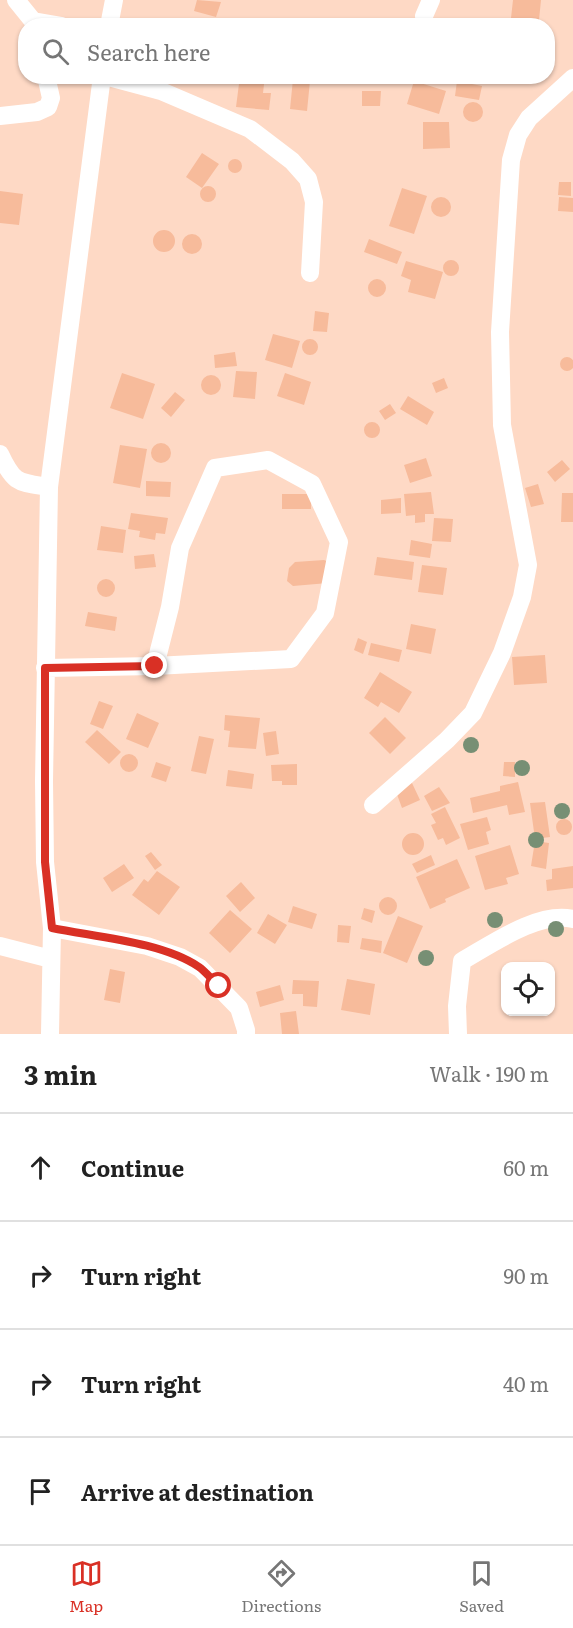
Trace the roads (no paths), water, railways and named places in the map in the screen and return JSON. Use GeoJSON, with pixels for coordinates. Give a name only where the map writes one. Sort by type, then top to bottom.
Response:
{"type":"FeatureCollection","features":[{"type":"Feature","properties":{"kind":"street"},"geometry":{"type":"LineString","coordinates":[[16,0],[29,18]]}},
{"type":"Feature","properties":{"kind":"street"},"geometry":{"type":"LineString","coordinates":[[111,18],[114,0]]}},
{"type":"Feature","properties":{"kind":"street"},"geometry":{"type":"LineString","coordinates":[[373,805],[447,740],[473,713],[502,653],[522,597],[528,566],[502,425],[500,332],[511,160],[518,135],[529,118],[573,78]]}},
{"type":"Feature","properties":{"kind":"street"},"geometry":{"type":"LineString","coordinates":[[0,116],[37,112],[48,107],[51,98],[48,84]]}},
{"type":"Feature","properties":{"kind":"street"},"geometry":{"type":"LineString","coordinates":[[50,1034],[52,928],[45,862],[45,668],[49,487],[102,84]]}},
{"type":"Feature","properties":{"kind":"street"},"geometry":{"type":"LineString","coordinates":[[132,84],[161,92],[250,129],[292,161],[308,179],[314,202],[310,273]]}},
{"type":"Feature","properties":{"kind":"street"},"geometry":{"type":"LineString","coordinates":[[0,454],[9,473],[20,482],[49,487]]}},
{"type":"Feature","properties":{"kind":"street"},"geometry":{"type":"LineString","coordinates":[[45,668],[155,666],[291,659],[325,613],[339,542],[312,484],[268,460],[215,468],[180,548],[170,607],[155,666]]}},
{"type":"Feature","properties":{"kind":"street"},"geometry":{"type":"LineString","coordinates":[[458,1034],[457,1006],[462,961],[527,925],[562,916],[573,919]]}},
{"type":"Feature","properties":{"kind":"street"},"geometry":{"type":"LineString","coordinates":[[52,928],[147,946],[180,957],[200,968],[238,1008],[246,1034]]}},
{"type":"Feature","properties":{"kind":"street"},"geometry":{"type":"LineString","coordinates":[[0,946],[51,959]]}}]}
